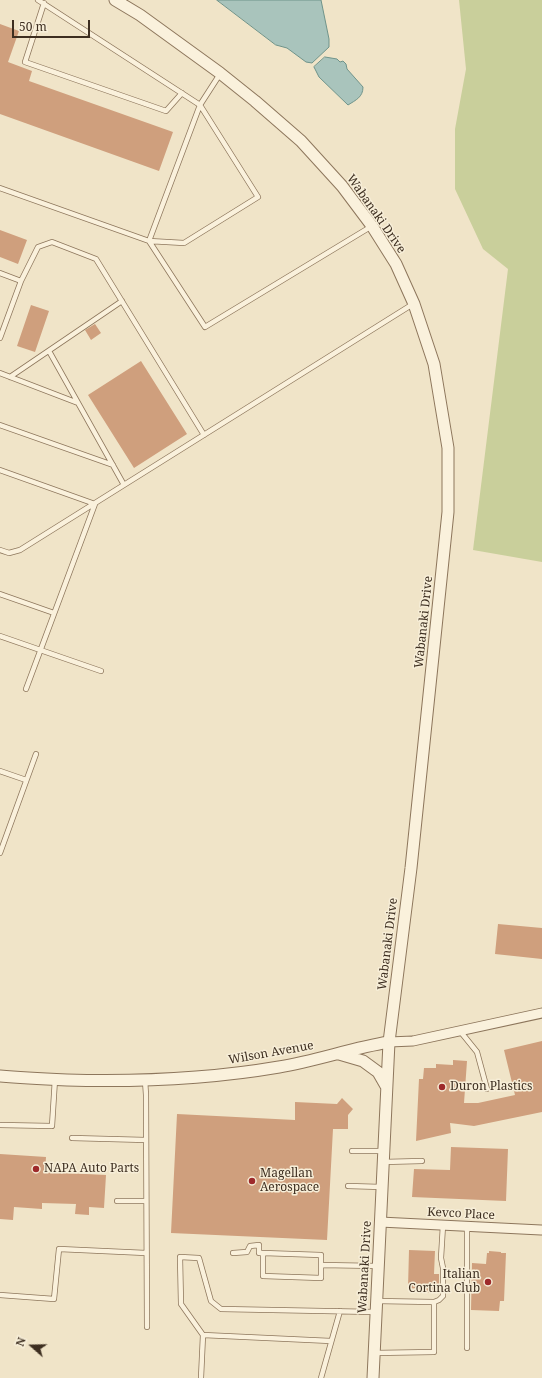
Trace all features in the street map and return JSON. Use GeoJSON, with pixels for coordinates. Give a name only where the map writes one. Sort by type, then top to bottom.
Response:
{"type":"FeatureCollection","features":[{"type":"Feature","properties":{"kind":"street","name":"Wabanaki Drive"},"geometry":{"type":"LineString","coordinates":[[114,0],[140,15],[220,73],[301,141],[342,186],[372,226],[396,264],[414,304],[434,364],[448,448],[448,512],[412,860],[389,1042],[373,1378]]}},
{"type":"Feature","properties":{"kind":"street","name":"Wilson Avenue"},"geometry":{"type":"LineString","coordinates":[[0,1076],[109,1081],[220,1075],[280,1067],[339,1054],[368,1045],[413,1041],[542,1013]]}},
{"type":"Feature","properties":{"kind":"street"},"geometry":{"type":"LineString","coordinates":[[339,1054],[363,1061],[378,1072],[386,1086]]}},
{"type":"Feature","properties":{"kind":"street","name":"Kevco Place"},"geometry":{"type":"LineString","coordinates":[[380,1222],[541,1230]]}},
{"type":"Feature","properties":{"kind":"lane"},"geometry":{"type":"LineString","coordinates":[[0,188],[149,241],[184,243],[258,197],[200,105],[38,0]]}},
{"type":"Feature","properties":{"kind":"lane"},"geometry":{"type":"LineString","coordinates":[[44,3],[25,62],[166,111],[182,93]]}},
{"type":"Feature","properties":{"kind":"lane"},"geometry":{"type":"LineString","coordinates":[[149,241],[200,105],[220,73]]}},
{"type":"Feature","properties":{"kind":"lane"},"geometry":{"type":"LineString","coordinates":[[149,241],[205,327],[372,226]]}},
{"type":"Feature","properties":{"kind":"lane"},"geometry":{"type":"LineString","coordinates":[[0,338],[21,281],[38,247],[52,242],[96,259],[204,435]]}},
{"type":"Feature","properties":{"kind":"lane"},"geometry":{"type":"LineString","coordinates":[[0,273],[21,281]]}},
{"type":"Feature","properties":{"kind":"lane"},"geometry":{"type":"LineString","coordinates":[[10,377],[122,301]]}},
{"type":"Feature","properties":{"kind":"lane"},"geometry":{"type":"LineString","coordinates":[[0,550],[9,553],[20,550],[414,304]]}},
{"type":"Feature","properties":{"kind":"lane"},"geometry":{"type":"LineString","coordinates":[[49,351],[124,485]]}},
{"type":"Feature","properties":{"kind":"lane"},"geometry":{"type":"LineString","coordinates":[[0,373],[78,403]]}},
{"type":"Feature","properties":{"kind":"lane"},"geometry":{"type":"LineString","coordinates":[[0,425],[113,465]]}},
{"type":"Feature","properties":{"kind":"lane"},"geometry":{"type":"LineString","coordinates":[[0,470],[95,504]]}},
{"type":"Feature","properties":{"kind":"lane"},"geometry":{"type":"LineString","coordinates":[[26,689],[95,504]]}},
{"type":"Feature","properties":{"kind":"lane"},"geometry":{"type":"LineString","coordinates":[[0,594],[54,613]]}},
{"type":"Feature","properties":{"kind":"lane"},"geometry":{"type":"LineString","coordinates":[[0,636],[101,671]]}},
{"type":"Feature","properties":{"kind":"lane"},"geometry":{"type":"LineString","coordinates":[[0,853],[36,754]]}},
{"type":"Feature","properties":{"kind":"lane"},"geometry":{"type":"LineString","coordinates":[[0,771],[26,780]]}},
{"type":"Feature","properties":{"kind":"lane"},"geometry":{"type":"LineString","coordinates":[[460,1031],[477,1052],[487,1089]]}},
{"type":"Feature","properties":{"kind":"lane"},"geometry":{"type":"LineString","coordinates":[[0,1125],[52,1126],[55,1079]]}},
{"type":"Feature","properties":{"kind":"lane"},"geometry":{"type":"LineString","coordinates":[[145,1080],[147,1327]]}},
{"type":"Feature","properties":{"kind":"lane"},"geometry":{"type":"LineString","coordinates":[[72,1138],[146,1140]]}},
{"type":"Feature","properties":{"kind":"lane"},"geometry":{"type":"LineString","coordinates":[[352,1151],[422,1161]]}},
{"type":"Feature","properties":{"kind":"lane"},"geometry":{"type":"LineString","coordinates":[[348,1186],[382,1187]]}},
{"type":"Feature","properties":{"kind":"lane"},"geometry":{"type":"LineString","coordinates":[[117,1201],[146,1201]]}},
{"type":"Feature","properties":{"kind":"lane"},"geometry":{"type":"LineString","coordinates":[[201,1378],[203,1335],[181,1304],[180,1257],[199,1258],[211,1300],[221,1309],[340,1311],[434,1302],[443,1296],[443,1268],[441,1258],[443,1225]]}},
{"type":"Feature","properties":{"kind":"lane"},"geometry":{"type":"LineString","coordinates":[[467,1226],[467,1348]]}},
{"type":"Feature","properties":{"kind":"lane"},"geometry":{"type":"LineString","coordinates":[[234,1253],[247,1252],[250,1246],[259,1245],[259,1253],[263,1253],[321,1255],[321,1278],[263,1276],[263,1253]]}},
{"type":"Feature","properties":{"kind":"lane"},"geometry":{"type":"LineString","coordinates":[[0,1295],[54,1299],[59,1249],[146,1253]]}},
{"type":"Feature","properties":{"kind":"lane"},"geometry":{"type":"LineString","coordinates":[[321,1265],[378,1266]]}},
{"type":"Feature","properties":{"kind":"lane"},"geometry":{"type":"LineString","coordinates":[[374,1353],[434,1352],[434,1302]]}},
{"type":"Feature","properties":{"kind":"lane"},"geometry":{"type":"LineString","coordinates":[[321,1378],[340,1311]]}},
{"type":"Feature","properties":{"kind":"lane"},"geometry":{"type":"LineString","coordinates":[[203,1335],[331,1341]]}},
{"type":"Feature","properties":{"kind":"green space"},"geometry":{"type":"Polygon","coordinates":[[[459,0],[542,0],[542,562],[473,550],[508,269],[483,249],[455,189],[455,129],[466,69],[459,0]]]}},
{"type":"Feature","properties":{"kind":"water"},"geometry":{"type":"Polygon","coordinates":[[[217,0],[321,0],[329,39],[329,47],[312,63],[306,62],[287,48],[276,45],[217,0]]]}},
{"type":"Feature","properties":{"kind":"water"},"geometry":{"type":"Polygon","coordinates":[[[325,57],[337,59],[340,62],[343,61],[346,64],[347,69],[363,87],[360,96],[348,105],[319,77],[314,67],[325,57]]]}},
{"type":"Feature","properties":{"kind":"building"},"geometry":{"type":"Polygon","coordinates":[[[0,24],[19,31],[8,62],[32,71],[29,81],[173,132],[159,171],[0,114],[0,24]]]}},
{"type":"Feature","properties":{"kind":"building"},"geometry":{"type":"Polygon","coordinates":[[[0,230],[27,240],[18,264],[0,257],[0,230]]]}},
{"type":"Feature","properties":{"kind":"building"},"geometry":{"type":"Polygon","coordinates":[[[31,305],[49,311],[35,352],[17,346],[31,305]]]}},
{"type":"Feature","properties":{"kind":"building"},"geometry":{"type":"Polygon","coordinates":[[[95,324],[101,333],[91,340],[85,330],[95,324]]]}},
{"type":"Feature","properties":{"kind":"building"},"geometry":{"type":"Polygon","coordinates":[[[141,361],[187,434],[134,468],[88,395],[141,361]]]}},
{"type":"Feature","properties":{"kind":"building"},"geometry":{"type":"Polygon","coordinates":[[[498,924],[542,928],[542,959],[495,954],[498,924]]]}},
{"type":"Feature","properties":{"kind":"building","name":"Duron Plastics"},"geometry":{"type":"Polygon","coordinates":[[[542,1041],[542,1112],[474,1126],[450,1123],[451,1133],[416,1141],[419,1079],[423,1079],[424,1068],[436,1068],[436,1064],[453,1065],[453,1060],[467,1061],[464,1103],[478,1103],[515,1095],[504,1050],[542,1041]]]}},
{"type":"Feature","properties":{"kind":"building","name":"Magellan Aerospace"},"geometry":{"type":"Polygon","coordinates":[[[342,1098],[353,1109],[348,1115],[348,1129],[333,1129],[327,1240],[171,1233],[177,1114],[295,1120],[295,1102],[337,1104],[342,1098]]]}},
{"type":"Feature","properties":{"kind":"building"},"geometry":{"type":"Polygon","coordinates":[[[451,1147],[508,1149],[506,1201],[412,1197],[414,1169],[450,1170],[451,1147]]]}},
{"type":"Feature","properties":{"kind":"building"},"geometry":{"type":"Polygon","coordinates":[[[0,1154],[46,1157],[45,1172],[106,1175],[104,1208],[89,1207],[89,1215],[75,1214],[76,1204],[42,1203],[42,1209],[14,1207],[13,1220],[0,1219],[0,1154]]]}},
{"type":"Feature","properties":{"kind":"building"},"geometry":{"type":"Polygon","coordinates":[[[409,1250],[435,1251],[434,1274],[439,1274],[439,1286],[434,1286],[433,1293],[425,1292],[425,1289],[408,1288],[409,1250]]]}},
{"type":"Feature","properties":{"kind":"building","name":"Italian Cortina Club"},"geometry":{"type":"Polygon","coordinates":[[[489,1251],[506,1253],[504,1301],[500,1301],[499,1311],[471,1310],[472,1263],[486,1264],[487,1253],[489,1253],[489,1251]]]}},
{"type":"Feature","properties":{"kind":"place","name":"Duron Plastics"},"geometry":{"type":"Point","coordinates":[442,1087]}},
{"type":"Feature","properties":{"kind":"place","name":"NAPA Auto Parts"},"geometry":{"type":"Point","coordinates":[36,1169]}},
{"type":"Feature","properties":{"kind":"place","name":"Magellan Aerospace"},"geometry":{"type":"Point","coordinates":[252,1181]}},
{"type":"Feature","properties":{"kind":"place","name":"Italian Cortina Club"},"geometry":{"type":"Point","coordinates":[488,1282]}}]}
